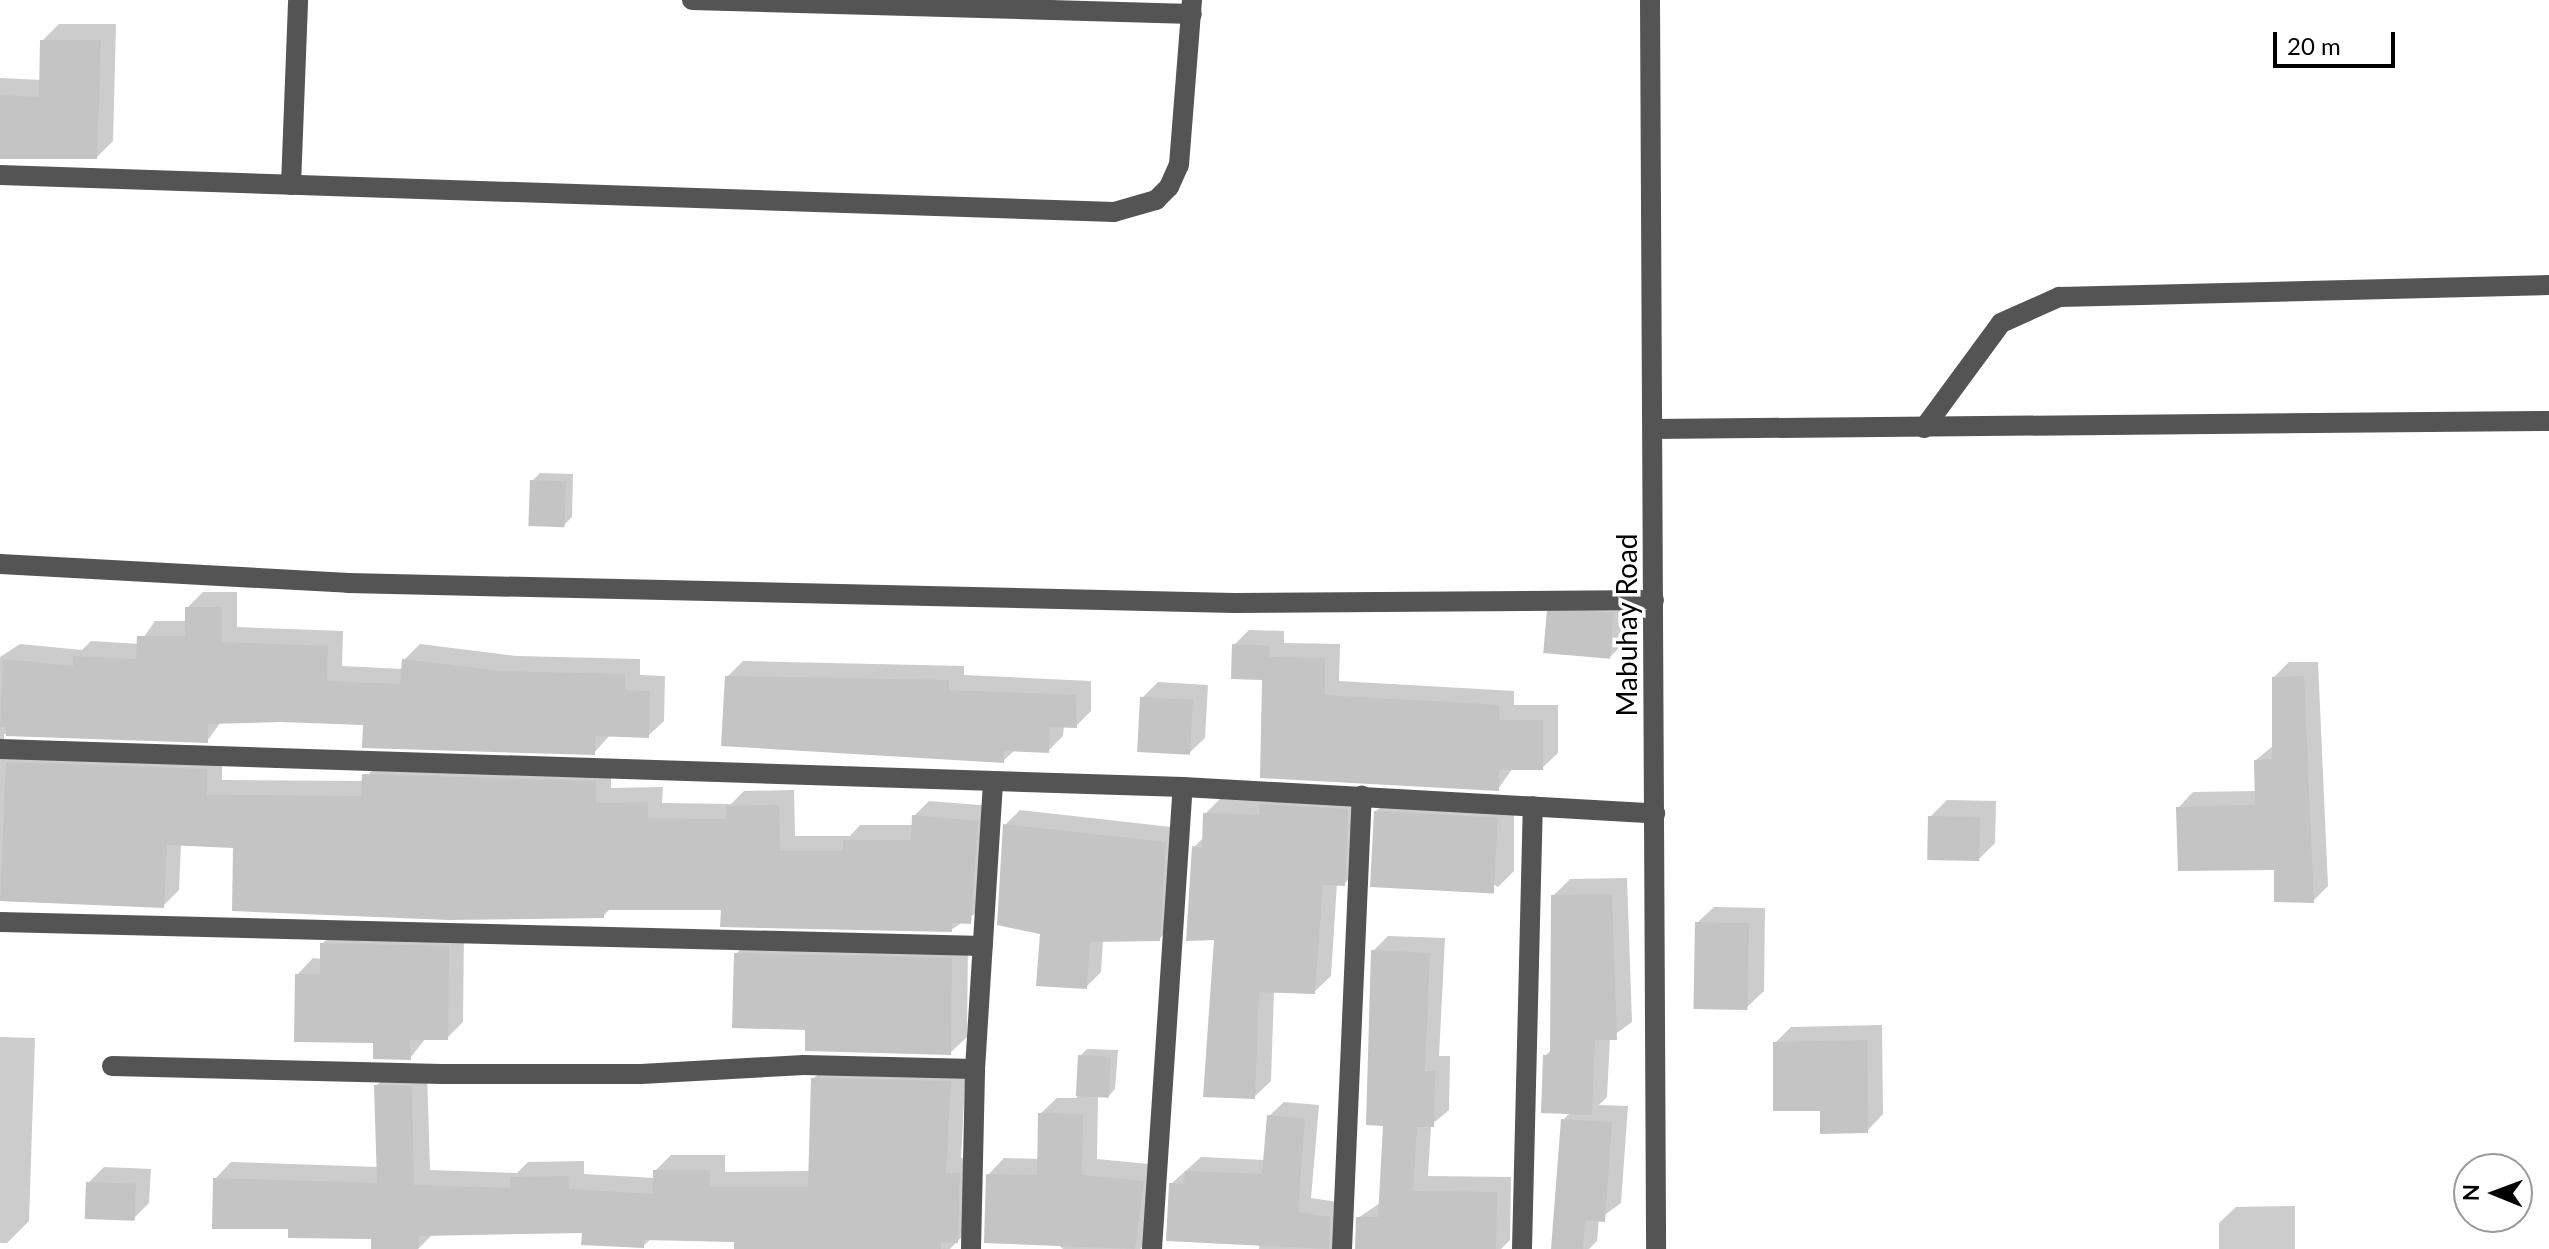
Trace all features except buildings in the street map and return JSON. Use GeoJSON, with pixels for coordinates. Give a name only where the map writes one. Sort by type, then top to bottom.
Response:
{"type":"FeatureCollection","features":[{"type":"Feature","properties":{"kind":"street"},"geometry":{"type":"LineString","coordinates":[[291,185],[298,0]]}},
{"type":"Feature","properties":{"kind":"street"},"geometry":{"type":"LineString","coordinates":[[0,175],[1114,212],[1141,207],[1169,187],[1179,165],[1192,7],[692,0]]}},
{"type":"Feature","properties":{"kind":"street","name":"Mabuhay Road"},"geometry":{"type":"LineString","coordinates":[[1650,0],[1656,1249]]}},
{"type":"Feature","properties":{"kind":"street"},"geometry":{"type":"LineString","coordinates":[[1924,428],[2001,323],[2059,297],[2549,285]]}},
{"type":"Feature","properties":{"kind":"street"},"geometry":{"type":"LineString","coordinates":[[1653,429],[2549,421]]}},
{"type":"Feature","properties":{"kind":"street"},"geometry":{"type":"LineString","coordinates":[[0,564],[348,583],[1234,603],[1654,600]]}},
{"type":"Feature","properties":{"kind":"street"},"geometry":{"type":"LineString","coordinates":[[0,749],[1183,787],[1655,813]]}},
{"type":"Feature","properties":{"kind":"street"},"geometry":{"type":"LineString","coordinates":[[971,1249],[975,1069],[993,783]]}},
{"type":"Feature","properties":{"kind":"street"},"geometry":{"type":"LineString","coordinates":[[1152,1249],[1183,787]]}},
{"type":"Feature","properties":{"kind":"street"},"geometry":{"type":"LineString","coordinates":[[1342,1249],[1362,795]]}},
{"type":"Feature","properties":{"kind":"street"},"geometry":{"type":"LineString","coordinates":[[1522,1249],[1533,806]]}},
{"type":"Feature","properties":{"kind":"street"},"geometry":{"type":"LineString","coordinates":[[0,922],[983,946]]}},
{"type":"Feature","properties":{"kind":"street"},"geometry":{"type":"LineString","coordinates":[[112,1066],[442,1074],[641,1074],[804,1065],[975,1069]]}}]}
